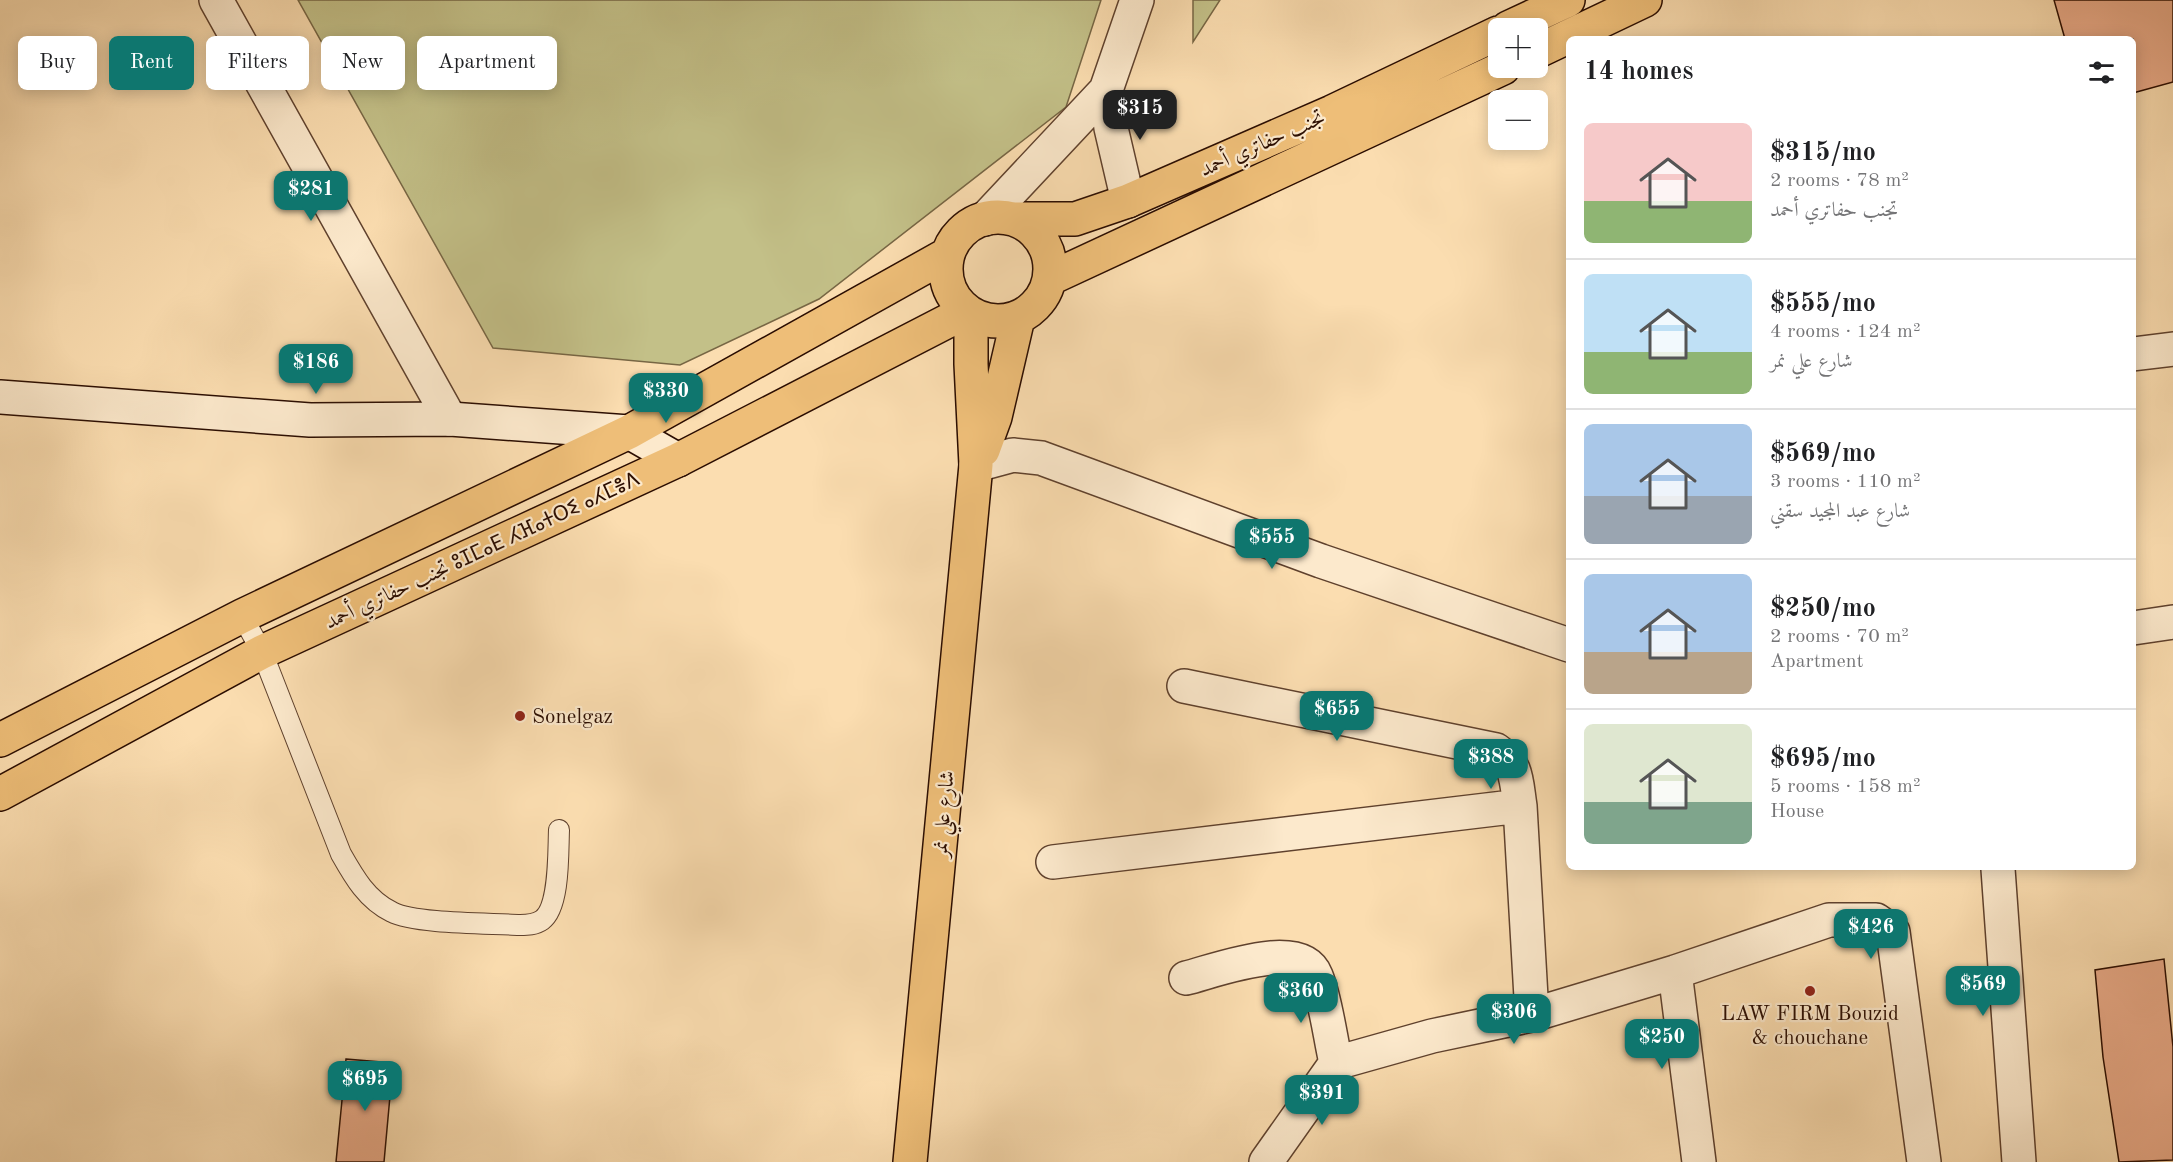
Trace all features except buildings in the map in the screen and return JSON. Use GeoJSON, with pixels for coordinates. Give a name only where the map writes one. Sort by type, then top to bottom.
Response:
{"type":"FeatureCollection","features":[{"type":"Feature","properties":{"kind":"main road"},"geometry":{"type":"LineString","coordinates":[[1529,18],[1568,0]]}},
{"type":"Feature","properties":{"kind":"main road"},"geometry":{"type":"LineString","coordinates":[[1570,36],[1646,0]]}},
{"type":"Feature","properties":{"kind":"main road","name":"تجنب حفاتري أحمد"},"geometry":{"type":"LineString","coordinates":[[1000,219],[1075,219],[1128,201],[1332,112],[1488,38]]}},
{"type":"Feature","properties":{"kind":"main road"},"geometry":{"type":"LineString","coordinates":[[1548,46],[1566,38]]}},
{"type":"Feature","properties":{"kind":"main road","name":"تجنب حفاتري أحمد"},"geometry":{"type":"LineString","coordinates":[[1051,278],[1488,75]]}},
{"type":"Feature","properties":{"kind":"main road"},"geometry":{"type":"LineString","coordinates":[[1000,219],[1034,231],[1044,245],[1050,262],[1051,278],[1044,295],[1033,309],[1018,318],[1000,321],[983,320],[969,313],[956,300],[948,286],[946,270],[948,254],[956,238],[969,226],[1000,219]]}},
{"type":"Feature","properties":{"kind":"main road","name":"تجنب حفاتري أحمد ⵓⵊⵎⴰⴹ ⵃⴼⴰⵜⵔⵉ ⴰⵃⵎⴻⴷ"},"geometry":{"type":"LineString","coordinates":[[0,740],[242,616],[629,432],[948,254]]}},
{"type":"Feature","properties":{"kind":"main road","name":"تجنب حفاتري أحمد ⵓⵊⵎⴰⴹ ⵃⴼⴰⵜⵔⵉ ⴰⵃⵎⴻⴷ"},"geometry":{"type":"LineString","coordinates":[[0,794],[262,652],[678,460],[969,313]]}},
{"type":"Feature","properties":{"kind":"main road","name":"شارع علي نمر"},"geometry":{"type":"LineString","coordinates":[[910,1162],[976,465],[969,313]]}},
{"type":"Feature","properties":{"kind":"main road","name":"شارع علي نمر"},"geometry":{"type":"LineString","coordinates":[[976,465],[995,417],[1018,318]]}},
{"type":"Feature","properties":{"kind":"street"},"geometry":{"type":"LineString","coordinates":[[216,0],[450,419]]}},
{"type":"Feature","properties":{"kind":"street"},"geometry":{"type":"LineString","coordinates":[[1000,219],[1106,90],[1137,0]]}},
{"type":"Feature","properties":{"kind":"street"},"geometry":{"type":"LineString","coordinates":[[1106,90],[1111,128],[1128,201]]}},
{"type":"Feature","properties":{"kind":"street"},"geometry":{"type":"LineString","coordinates":[[2136,354],[2173,349]]}},
{"type":"Feature","properties":{"kind":"street"},"geometry":{"type":"LineString","coordinates":[[0,397],[310,420],[450,419],[629,432],[678,460]]}},
{"type":"Feature","properties":{"kind":"street"},"geometry":{"type":"LineString","coordinates":[[976,465],[1013,455],[1041,458],[1321,561],[1566,644]]}},
{"type":"Feature","properties":{"kind":"street"},"geometry":{"type":"LineString","coordinates":[[2136,628],[2173,622]]}},
{"type":"Feature","properties":{"kind":"street"},"geometry":{"type":"LineString","coordinates":[[1184,686],[1496,750],[1506,757],[1514,768],[1520,806],[1532,1015]]}},
{"type":"Feature","properties":{"kind":"street"},"geometry":{"type":"LineString","coordinates":[[1053,862],[1520,806]]}},
{"type":"Feature","properties":{"kind":"street"},"geometry":{"type":"LineString","coordinates":[[1998,870],[2019,1162]]}},
{"type":"Feature","properties":{"kind":"street"},"geometry":{"type":"LineString","coordinates":[[1266,1162],[1336,1063],[1432,1036],[1532,1015],[1676,972],[1829,920],[1876,920],[1893,932],[1924,1162]]}},
{"type":"Feature","properties":{"kind":"street"},"geometry":{"type":"LineString","coordinates":[[1186,978],[1255,960],[1285,957],[1305,962],[1316,975],[1336,1063]]}},
{"type":"Feature","properties":{"kind":"street"},"geometry":{"type":"LineString","coordinates":[[1676,972],[1699,1162]]}},
{"type":"Feature","properties":{"kind":"lane"},"geometry":{"type":"LineString","coordinates":[[242,616],[262,652],[341,854],[357,883],[372,898],[393,913],[426,920],[520,925],[534,924],[543,920],[551,909],[555,890],[559,830]]}},
{"type":"Feature","properties":{"kind":"shaded area"},"geometry":{"type":"Polygon","coordinates":[[[298,0],[1101,0],[1066,107],[819,299],[680,365],[493,348],[348,90],[405,90],[405,36],[321,36],[321,41],[298,0]]]}},
{"type":"Feature","properties":{"kind":"shaded area"},"geometry":{"type":"Polygon","coordinates":[[[1193,0],[1220,0],[1193,42],[1193,0]]]}},
{"type":"Feature","properties":{"kind":"place","name":"Sonelgaz"},"geometry":{"type":"Point","coordinates":[520,716]}},
{"type":"Feature","properties":{"kind":"place","name":"LAW FIRM Bouzid & chouchane"},"geometry":{"type":"Point","coordinates":[1810,991]}}]}
